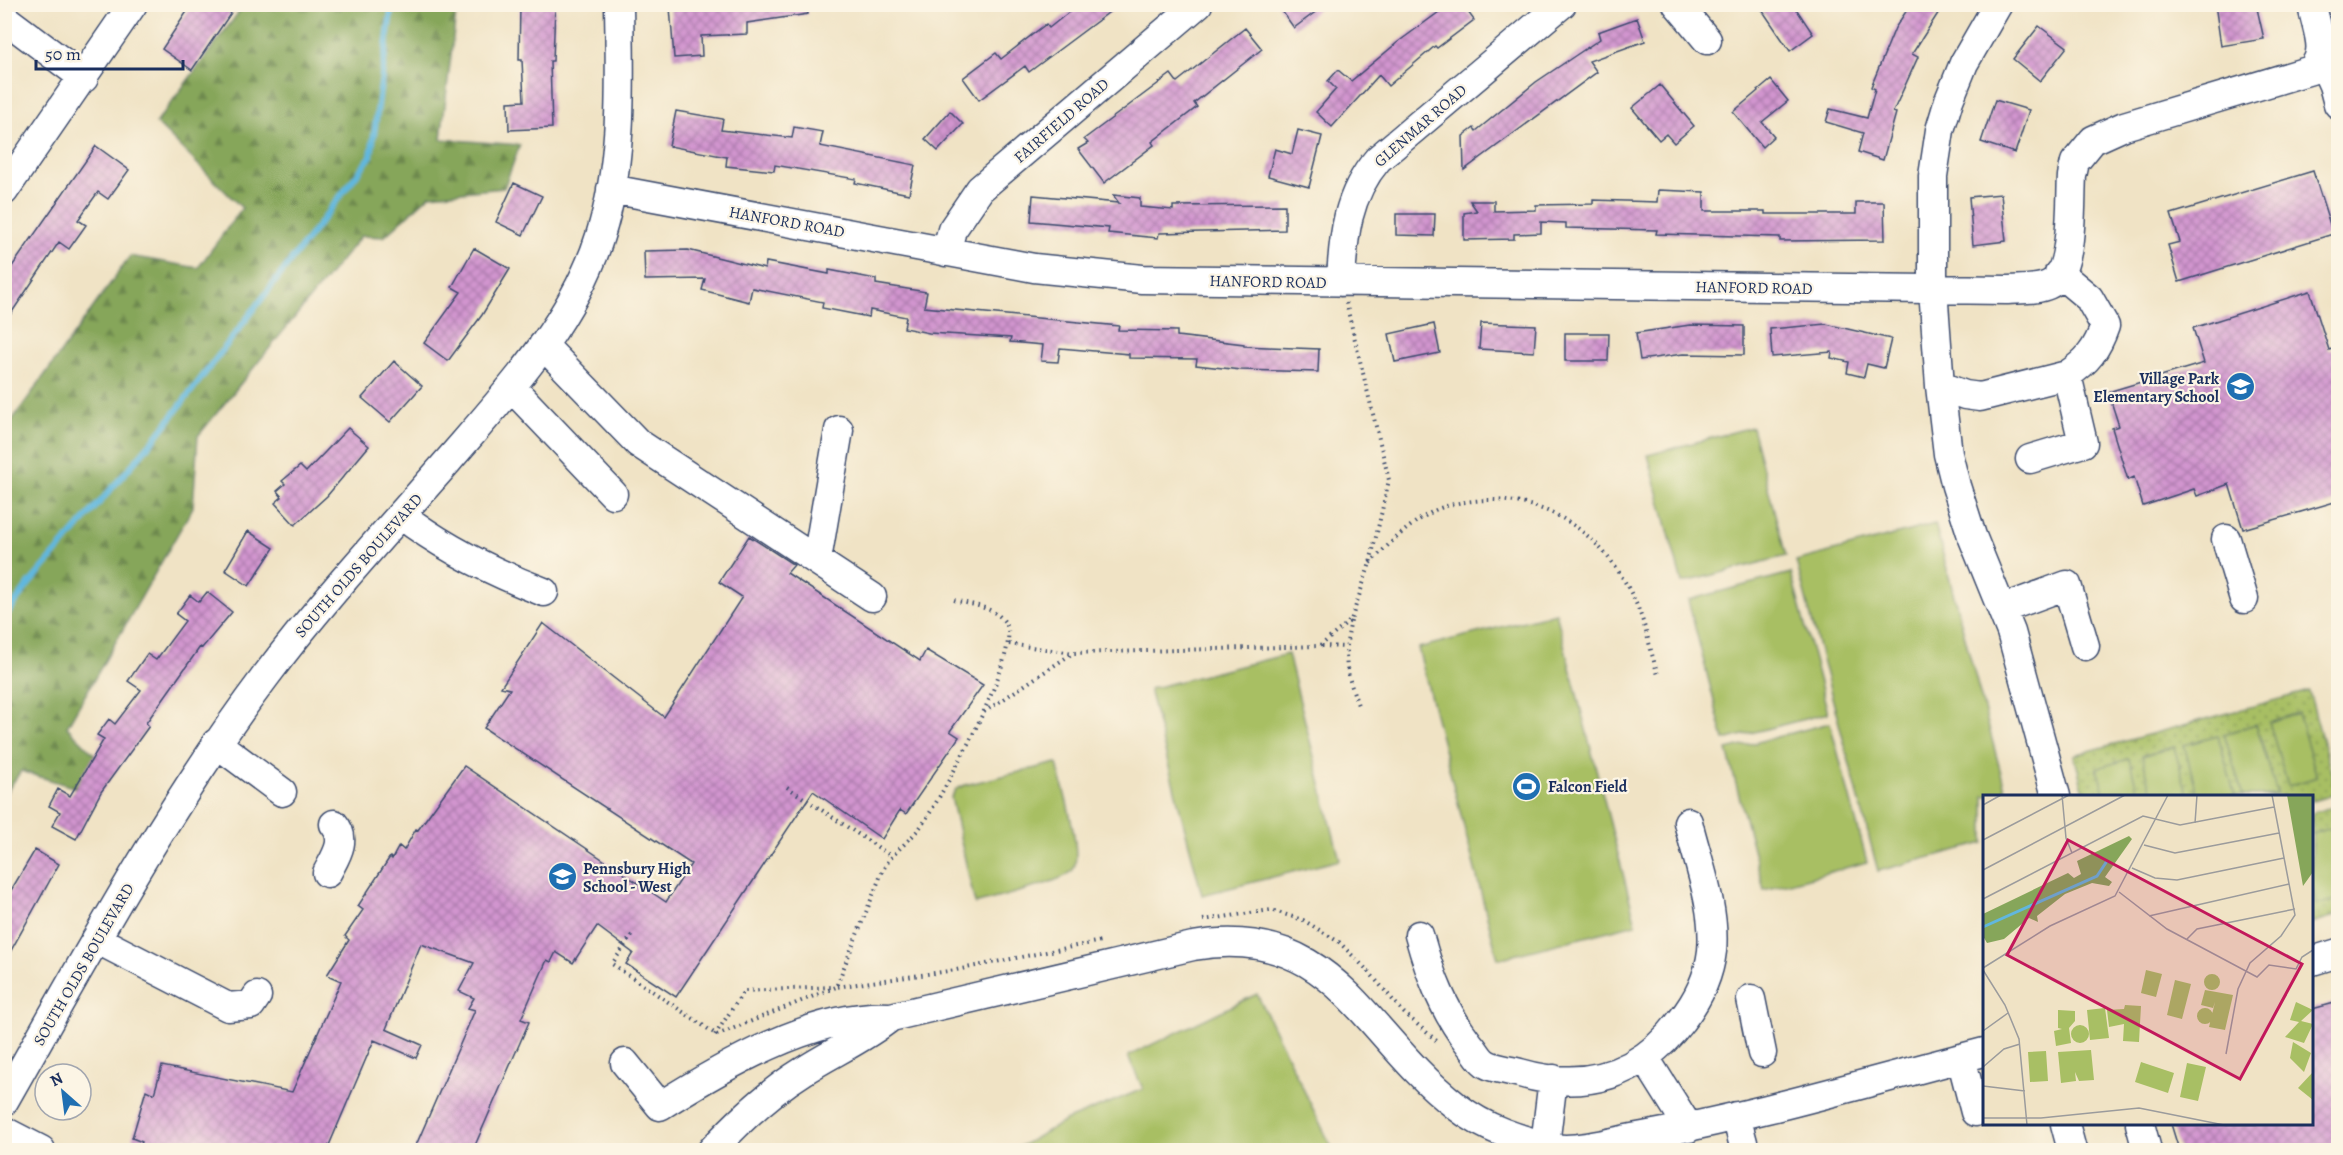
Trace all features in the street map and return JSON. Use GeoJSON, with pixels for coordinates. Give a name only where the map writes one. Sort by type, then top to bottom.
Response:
{"type":"FeatureCollection","features":[{"type":"Feature","properties":{"kind":"street"},"geometry":{"type":"LineString","coordinates":[[4,190],[84,78],[133,4]]}},
{"type":"Feature","properties":{"kind":"street","name":"SOUTH OLDS BOULEVARD"},"geometry":{"type":"LineString","coordinates":[[4,1101],[138,866],[216,743],[313,617],[512,388],[566,308],[594,253],[611,189],[619,147],[621,99],[619,4]]}},
{"type":"Feature","properties":{"kind":"street","name":"FAIRFIELD ROAD"},"geometry":{"type":"LineString","coordinates":[[946,252],[952,230],[980,189],[1198,4]]}},
{"type":"Feature","properties":{"kind":"street","name":"GLENMAR ROAD"},"geometry":{"type":"LineString","coordinates":[[1341,282],[1348,213],[1356,190],[1367,172],[1378,159],[1562,4]]}},
{"type":"Feature","properties":{"kind":"street"},"geometry":{"type":"LineString","coordinates":[[1677,4],[1707,40]]}},
{"type":"Feature","properties":{"kind":"street"},"geometry":{"type":"LineString","coordinates":[[1998,4],[1964,63],[1940,130],[1932,176],[1933,289],[1940,386],[1948,454],[1956,486],[1972,536],[2011,632],[2056,795]]}},
{"type":"Feature","properties":{"kind":"street"},"geometry":{"type":"LineString","coordinates":[[2312,4],[2321,58],[2333,85],[2338,104]]}},
{"type":"Feature","properties":{"kind":"street"},"geometry":{"type":"LineString","coordinates":[[4,18],[84,78]]}},
{"type":"Feature","properties":{"kind":"street"},"geometry":{"type":"LineString","coordinates":[[1940,386],[1965,395],[1980,397],[2067,375],[2084,363],[2098,347],[2105,326],[2089,298],[2059,273],[2065,264],[2068,250],[2072,176],[2075,162],[2083,149],[2093,140],[2124,126],[2311,70],[2321,58]]}},
{"type":"Feature","properties":{"kind":"street","name":"HANFORD ROAD"},"geometry":{"type":"LineString","coordinates":[[611,189],[1034,268],[1118,278],[2007,290],[2046,286],[2055,282],[2059,273]]}},
{"type":"Feature","properties":{"kind":"street"},"geometry":{"type":"LineString","coordinates":[[543,345],[638,443],[818,555],[872,597]]}},
{"type":"Feature","properties":{"kind":"street"},"geometry":{"type":"LineString","coordinates":[[2030,459],[2083,443],[2067,375]]}},
{"type":"Feature","properties":{"kind":"street"},"geometry":{"type":"LineString","coordinates":[[512,388],[613,494]]}},
{"type":"Feature","properties":{"kind":"street"},"geometry":{"type":"LineString","coordinates":[[818,555],[839,430]]}},
{"type":"Feature","properties":{"kind":"street"},"geometry":{"type":"LineString","coordinates":[[400,515],[436,542],[491,571],[544,592]]}},
{"type":"Feature","properties":{"kind":"street"},"geometry":{"type":"LineString","coordinates":[[2226,538],[2244,599]]}},
{"type":"Feature","properties":{"kind":"street"},"geometry":{"type":"LineString","coordinates":[[2002,609],[2067,585],[2085,646]]}},
{"type":"Feature","properties":{"kind":"street"},"geometry":{"type":"LineString","coordinates":[[216,743],[282,792]]}},
{"type":"Feature","properties":{"kind":"street"},"geometry":{"type":"LineString","coordinates":[[1419,935],[1429,972],[1454,1025],[1485,1063],[1538,1078],[1575,1081],[1624,1070],[1645,1058],[1676,1028],[1698,997],[1712,953],[1711,916],[1688,822]]}},
{"type":"Feature","properties":{"kind":"street"},"geometry":{"type":"LineString","coordinates":[[327,873],[341,839],[339,830],[334,824]]}},
{"type":"Feature","properties":{"kind":"street"},"geometry":{"type":"LineString","coordinates":[[96,939],[228,1007],[251,1005],[257,996]]}},
{"type":"Feature","properties":{"kind":"street"},"geometry":{"type":"LineString","coordinates":[[625,1063],[660,1106],[726,1067],[785,1039],[869,1016],[891,1017],[1193,946],[1230,941],[1267,945],[1307,962],[1335,984],[1457,1107],[1506,1134],[1545,1145],[1567,1149],[1689,1128],[1973,1055],[1975,1112]]}},
{"type":"Feature","properties":{"kind":"street"},"geometry":{"type":"LineString","coordinates":[[2313,961],[2338,953]]}},
{"type":"Feature","properties":{"kind":"street"},"geometry":{"type":"LineString","coordinates":[[1751,999],[1762,1053]]}},
{"type":"Feature","properties":{"kind":"street"},"geometry":{"type":"LineString","coordinates":[[712,1150],[777,1089],[833,1052],[873,1032],[891,1017]]}},
{"type":"Feature","properties":{"kind":"street"},"geometry":{"type":"LineString","coordinates":[[1645,1058],[1689,1128]]}},
{"type":"Feature","properties":{"kind":"street"},"geometry":{"type":"LineString","coordinates":[[1545,1145],[1553,1079]]}},
{"type":"Feature","properties":{"kind":"street"},"geometry":{"type":"LineString","coordinates":[[1736,1116],[1745,1150]]}},
{"type":"Feature","properties":{"kind":"street"},"geometry":{"type":"LineString","coordinates":[[2065,1125],[2072,1150]]}},
{"type":"Feature","properties":{"kind":"street"},"geometry":{"type":"LineString","coordinates":[[2139,1125],[2147,1150]]}},
{"type":"Feature","properties":{"kind":"street"},"geometry":{"type":"LineString","coordinates":[[4,1131],[40,1150]]}},
{"type":"Feature","properties":{"kind":"path"},"geometry":{"type":"LineString","coordinates":[[1341,282],[1389,480],[1370,563],[1351,620],[1345,647],[1345,667],[1359,708]]}},
{"type":"Feature","properties":{"kind":"path"},"geometry":{"type":"LineString","coordinates":[[1370,563],[1398,534],[1435,510],[1467,501],[1504,500],[1535,504],[1569,521],[1598,544],[1617,570],[1634,598],[1658,675]]}},
{"type":"Feature","properties":{"kind":"path"},"geometry":{"type":"LineString","coordinates":[[715,1035],[836,987],[891,856],[904,847],[924,823],[972,739],[1009,644],[1008,625],[997,612],[954,600]]}},
{"type":"Feature","properties":{"kind":"path"},"geometry":{"type":"LineString","coordinates":[[1320,646],[1351,620]]}},
{"type":"Feature","properties":{"kind":"path"},"geometry":{"type":"LineString","coordinates":[[1009,644],[1073,653],[1345,647]]}},
{"type":"Feature","properties":{"kind":"path"},"geometry":{"type":"LineString","coordinates":[[982,713],[1073,653]]}},
{"type":"Feature","properties":{"kind":"path"},"geometry":{"type":"LineString","coordinates":[[787,787],[891,856]]}},
{"type":"Feature","properties":{"kind":"path"},"geometry":{"type":"LineString","coordinates":[[1197,921],[1271,910],[1303,920],[1339,942],[1369,972],[1404,1013],[1439,1043]]}},
{"type":"Feature","properties":{"kind":"path"},"geometry":{"type":"LineString","coordinates":[[632,935],[612,964],[715,1035]]}},
{"type":"Feature","properties":{"kind":"path"},"geometry":{"type":"LineString","coordinates":[[715,1035],[744,991],[836,987],[957,970],[1104,940]]}},
{"type":"Feature","properties":{"kind":"green space"},"geometry":{"type":"Polygon","coordinates":[[[244,5],[457,5],[441,139],[520,145],[504,188],[430,195],[384,237],[361,236],[198,436],[193,507],[67,727],[101,761],[79,789],[21,771],[5,794],[5,430],[130,256],[198,268],[242,208],[156,123],[244,5]]]}},
{"type":"Feature","properties":{"kind":"green space"},"geometry":{"type":"Polygon","coordinates":[[[1752,427],[1786,556],[1682,583],[1648,455],[1752,427]]]}},
{"type":"Feature","properties":{"kind":"green space"},"geometry":{"type":"Polygon","coordinates":[[[1935,524],[2007,795],[1983,795],[1983,843],[1878,871],[1796,561],[1935,524]]]}},
{"type":"Feature","properties":{"kind":"green space"},"geometry":{"type":"Polygon","coordinates":[[[1791,573],[1828,713],[1724,740],[1688,600],[1791,573]]]}},
{"type":"Feature","properties":{"kind":"green space","name":"Falcon Field"},"geometry":{"type":"Polygon","coordinates":[[[1556,613],[1636,924],[1498,959],[1418,648],[1556,613]]]}},
{"type":"Feature","properties":{"kind":"green space"},"geometry":{"type":"Polygon","coordinates":[[[1288,654],[1340,860],[1202,895],[1149,689],[1288,654]]]}},
{"type":"Feature","properties":{"kind":"green space"},"geometry":{"type":"Polygon","coordinates":[[[2309,691],[2337,794],[2313,801],[2313,795],[2085,795],[2074,755],[2309,691]]]}},
{"type":"Feature","properties":{"kind":"green space"},"geometry":{"type":"Polygon","coordinates":[[[2298,713],[2317,777],[2288,786],[2269,722],[2298,713]]]}},
{"type":"Feature","properties":{"kind":"green space"},"geometry":{"type":"Polygon","coordinates":[[[1830,723],[1867,862],[1764,890],[1727,750],[1830,723]]]}},
{"type":"Feature","properties":{"kind":"green space"},"geometry":{"type":"Polygon","coordinates":[[[2256,724],[2277,793],[2243,795],[2224,734],[2256,724]]]}},
{"type":"Feature","properties":{"kind":"green space"},"geometry":{"type":"Polygon","coordinates":[[[2218,736],[2235,795],[2198,795],[2184,745],[2218,736]]]}},
{"type":"Feature","properties":{"kind":"green space"},"geometry":{"type":"Polygon","coordinates":[[[2174,747],[2188,795],[2153,795],[2142,756],[2174,747]]]}},
{"type":"Feature","properties":{"kind":"green space"},"geometry":{"type":"Polygon","coordinates":[[[2129,759],[2139,795],[2105,795],[2097,768],[2129,759]]]}},
{"type":"Feature","properties":{"kind":"green space"},"geometry":{"type":"Polygon","coordinates":[[[1057,763],[1074,835],[1076,850],[1072,871],[1041,885],[975,904],[951,797],[956,789],[965,785],[1057,763]]]}},
{"type":"Feature","properties":{"kind":"green space"},"geometry":{"type":"Polygon","coordinates":[[[2338,805],[2338,915],[2313,923],[2313,813],[2338,805]]]}},
{"type":"Feature","properties":{"kind":"green space"},"geometry":{"type":"Polygon","coordinates":[[[2331,828],[2338,855],[2338,899],[2317,905],[2313,889],[2313,834],[2331,828]]]}},
{"type":"Feature","properties":{"kind":"green space"},"geometry":{"type":"Polygon","coordinates":[[[1257,994],[1333,1150],[1014,1150],[1065,1121],[1143,1089],[1128,1056],[1257,994]]]}},
{"type":"Feature","properties":{"kind":"building"},"geometry":{"type":"Polygon","coordinates":[[[192,4],[237,4],[192,70],[162,49],[192,4]]]}},
{"type":"Feature","properties":{"kind":"building"},"geometry":{"type":"Polygon","coordinates":[[[696,4],[807,4],[808,14],[747,23],[747,34],[701,36],[702,56],[674,58],[670,7],[696,4]]]}},
{"type":"Feature","properties":{"kind":"building"},"geometry":{"type":"Polygon","coordinates":[[[1079,4],[1120,4],[1029,72],[1025,66],[979,100],[963,78],[996,53],[1001,59],[1046,24],[1049,28],[1079,4]]]}},
{"type":"Feature","properties":{"kind":"building"},"geometry":{"type":"Polygon","coordinates":[[[1277,4],[1326,4],[1294,28],[1277,4]]]}},
{"type":"Feature","properties":{"kind":"building"},"geometry":{"type":"Polygon","coordinates":[[[1450,4],[1462,4],[1474,20],[1437,48],[1435,46],[1388,86],[1379,75],[1332,127],[1316,112],[1336,89],[1328,81],[1338,70],[1351,81],[1398,42],[1450,4]]]}},
{"type":"Feature","properties":{"kind":"building"},"geometry":{"type":"Polygon","coordinates":[[[1758,4],[1793,4],[1813,34],[1790,51],[1758,4]]]}},
{"type":"Feature","properties":{"kind":"building"},"geometry":{"type":"Polygon","coordinates":[[[1911,4],[1944,4],[1912,54],[1918,57],[1893,112],[1896,113],[1883,160],[1858,152],[1863,133],[1826,122],[1830,109],[1867,118],[1875,89],[1871,87],[1895,28],[1911,4]]]}},
{"type":"Feature","properties":{"kind":"building"},"geometry":{"type":"Polygon","coordinates":[[[2215,4],[2256,4],[2264,39],[2221,46],[2215,4]]]}},
{"type":"Feature","properties":{"kind":"building"},"geometry":{"type":"Polygon","coordinates":[[[520,5],[555,6],[553,61],[550,61],[552,128],[509,130],[508,102],[524,101],[522,60],[519,60],[520,5]]]}},
{"type":"Feature","properties":{"kind":"building"},"geometry":{"type":"Polygon","coordinates":[[[1637,18],[1645,41],[1589,61],[1597,72],[1464,170],[1463,136],[1474,128],[1476,131],[1536,82],[1600,39],[1598,32],[1637,18]]]}},
{"type":"Feature","properties":{"kind":"building"},"geometry":{"type":"Polygon","coordinates":[[[2039,26],[2067,47],[2040,81],[2013,59],[2039,26]]]}},
{"type":"Feature","properties":{"kind":"building"},"geometry":{"type":"Polygon","coordinates":[[[1245,28],[1262,49],[1194,103],[1197,107],[1152,142],[1154,145],[1104,183],[1078,149],[1088,143],[1084,139],[1171,74],[1177,82],[1245,28]]]}},
{"type":"Feature","properties":{"kind":"building"},"geometry":{"type":"Polygon","coordinates":[[[1771,80],[1788,101],[1762,122],[1774,136],[1762,147],[1733,112],[1771,80]]]}},
{"type":"Feature","properties":{"kind":"building"},"geometry":{"type":"Polygon","coordinates":[[[1660,85],[1694,126],[1674,143],[1666,134],[1659,140],[1632,108],[1660,85]]]}},
{"type":"Feature","properties":{"kind":"building"},"geometry":{"type":"Polygon","coordinates":[[[1995,100],[2029,110],[2015,153],[1981,142],[1995,100]]]}},
{"type":"Feature","properties":{"kind":"building"},"geometry":{"type":"Polygon","coordinates":[[[676,111],[723,119],[721,130],[792,138],[794,127],[823,132],[820,146],[915,165],[909,194],[855,183],[856,179],[775,165],[774,171],[726,166],[727,157],[669,146],[676,111]]]}},
{"type":"Feature","properties":{"kind":"building"},"geometry":{"type":"Polygon","coordinates":[[[950,111],[963,124],[938,151],[925,139],[950,111]]]}},
{"type":"Feature","properties":{"kind":"building"},"geometry":{"type":"Polygon","coordinates":[[[1298,130],[1322,136],[1309,187],[1268,176],[1275,149],[1292,154],[1298,130]]]}},
{"type":"Feature","properties":{"kind":"building"},"geometry":{"type":"Polygon","coordinates":[[[96,146],[129,170],[108,199],[98,192],[78,220],[86,225],[69,249],[59,242],[4,324],[4,278],[96,146]]]}},
{"type":"Feature","properties":{"kind":"building"},"geometry":{"type":"Polygon","coordinates":[[[2313,171],[2333,234],[2179,282],[2168,245],[2180,242],[2171,214],[2313,171]]]}},
{"type":"Feature","properties":{"kind":"building"},"geometry":{"type":"Polygon","coordinates":[[[514,183],[542,196],[523,235],[496,222],[514,183]]]}},
{"type":"Feature","properties":{"kind":"building"},"geometry":{"type":"Polygon","coordinates":[[[1658,190],[1704,192],[1704,211],[1856,214],[1856,202],[1884,202],[1885,240],[1780,241],[1780,237],[1656,234],[1657,230],[1566,228],[1566,223],[1541,222],[1541,233],[1514,234],[1514,239],[1464,240],[1464,213],[1477,211],[1470,201],[1494,201],[1494,211],[1536,210],[1536,205],[1593,204],[1593,200],[1657,202],[1658,190]]]}},
{"type":"Feature","properties":{"kind":"building"},"geometry":{"type":"Polygon","coordinates":[[[2001,194],[2006,241],[1973,245],[1969,197],[2001,194]]]}},
{"type":"Feature","properties":{"kind":"building"},"geometry":{"type":"Polygon","coordinates":[[[1033,195],[1119,203],[1113,195],[1140,198],[1140,207],[1173,210],[1173,206],[1285,205],[1285,230],[1159,233],[1158,238],[1108,233],[1109,228],[1031,221],[1033,195]]]}},
{"type":"Feature","properties":{"kind":"building"},"geometry":{"type":"Polygon","coordinates":[[[1396,214],[1435,214],[1434,236],[1396,235],[1396,214]]]}},
{"type":"Feature","properties":{"kind":"building"},"geometry":{"type":"Polygon","coordinates":[[[474,248],[510,269],[482,315],[448,361],[424,343],[461,292],[452,287],[474,248]]]}},
{"type":"Feature","properties":{"kind":"building"},"geometry":{"type":"Polygon","coordinates":[[[688,250],[765,269],[766,262],[829,274],[829,270],[876,279],[876,284],[927,292],[924,307],[1119,326],[1118,330],[1177,331],[1177,336],[1244,344],[1244,346],[1319,349],[1318,372],[1241,370],[1196,365],[1197,359],[1129,358],[1129,354],[1060,348],[1058,362],[1041,361],[1043,345],[1010,342],[1011,338],[929,333],[904,328],[906,317],[870,310],[869,317],[822,308],[823,302],[752,288],[749,302],[702,290],[705,279],[645,280],[644,251],[688,250]]]}},
{"type":"Feature","properties":{"kind":"building"},"geometry":{"type":"Polygon","coordinates":[[[2310,291],[2329,350],[2338,347],[2338,501],[2243,529],[2229,484],[2197,496],[2194,489],[2143,506],[2134,477],[2128,480],[2112,428],[2119,426],[2108,392],[2204,363],[2193,328],[2310,291]]]}},
{"type":"Feature","properties":{"kind":"building"},"geometry":{"type":"Polygon","coordinates":[[[1481,323],[1536,325],[1534,352],[1479,349],[1481,323]]]}},
{"type":"Feature","properties":{"kind":"building"},"geometry":{"type":"Polygon","coordinates":[[[1434,324],[1440,353],[1395,362],[1389,334],[1434,324]]]}},
{"type":"Feature","properties":{"kind":"building"},"geometry":{"type":"Polygon","coordinates":[[[1826,324],[1891,339],[1884,368],[1867,364],[1864,377],[1847,373],[1849,362],[1831,358],[1832,352],[1772,357],[1770,329],[1826,324]]]}},
{"type":"Feature","properties":{"kind":"building"},"geometry":{"type":"Polygon","coordinates":[[[1690,325],[1744,326],[1744,355],[1683,354],[1640,360],[1636,333],[1690,325]]]}},
{"type":"Feature","properties":{"kind":"building"},"geometry":{"type":"Polygon","coordinates":[[[1565,333],[1609,333],[1608,361],[1565,361],[1565,333]]]}},
{"type":"Feature","properties":{"kind":"building"},"geometry":{"type":"Polygon","coordinates":[[[394,361],[422,386],[390,422],[362,398],[394,361]]]}},
{"type":"Feature","properties":{"kind":"building"},"geometry":{"type":"Polygon","coordinates":[[[348,428],[369,446],[327,496],[295,525],[275,503],[282,497],[277,491],[285,484],[282,481],[300,466],[306,472],[348,428]]]}},
{"type":"Feature","properties":{"kind":"building"},"geometry":{"type":"Polygon","coordinates":[[[248,531],[274,548],[249,586],[225,570],[248,531]]]}},
{"type":"Feature","properties":{"kind":"building"},"geometry":{"type":"Polygon","coordinates":[[[749,536],[794,565],[787,573],[920,661],[926,650],[983,685],[950,731],[959,737],[906,814],[900,810],[882,839],[813,791],[676,997],[626,964],[633,953],[597,926],[573,963],[556,952],[551,962],[547,960],[521,1019],[529,1022],[473,1150],[414,1150],[475,1010],[468,1008],[474,998],[459,991],[474,963],[421,944],[386,1029],[422,1045],[416,1058],[374,1040],[327,1150],[139,1150],[142,1142],[132,1138],[146,1090],[154,1094],[162,1066],[292,1092],[341,981],[327,975],[349,940],[345,936],[363,910],[358,906],[390,857],[392,859],[399,846],[404,850],[416,829],[418,830],[464,766],[666,902],[691,864],[484,728],[510,689],[501,687],[543,623],[664,717],[742,597],[719,582],[749,536]]]}},
{"type":"Feature","properties":{"kind":"building"},"geometry":{"type":"Polygon","coordinates":[[[207,592],[232,612],[202,648],[200,647],[146,723],[149,726],[101,792],[76,839],[52,826],[60,812],[49,806],[58,789],[70,796],[104,739],[97,735],[109,719],[115,724],[141,690],[128,681],[147,654],[156,660],[185,621],[176,614],[190,595],[199,602],[207,592]]]}},
{"type":"Feature","properties":{"kind":"building"},"geometry":{"type":"Polygon","coordinates":[[[35,850],[59,864],[4,963],[4,902],[35,850]]]}},
{"type":"Feature","properties":{"kind":"building"},"geometry":{"type":"Polygon","coordinates":[[[2338,1002],[2338,1150],[2179,1150],[2171,1125],[2313,1125],[2313,1009],[2338,1002]]]}},
{"type":"Feature","properties":{"kind":"waterway"},"geometry":{"type":"LineString","coordinates":[[4,618],[29,584],[157,436],[371,156],[392,4]]}},
{"type":"Feature","properties":{"kind":"place","name":"Village Park Elementary School"},"geometry":{"type":"Point","coordinates":[2240,387]}},
{"type":"Feature","properties":{"kind":"place","name":"Falcon Field"},"geometry":{"type":"Point","coordinates":[1527,786]}},
{"type":"Feature","properties":{"kind":"place","name":"Pennsbury High School - West"},"geometry":{"type":"Point","coordinates":[562,877]}}]}
